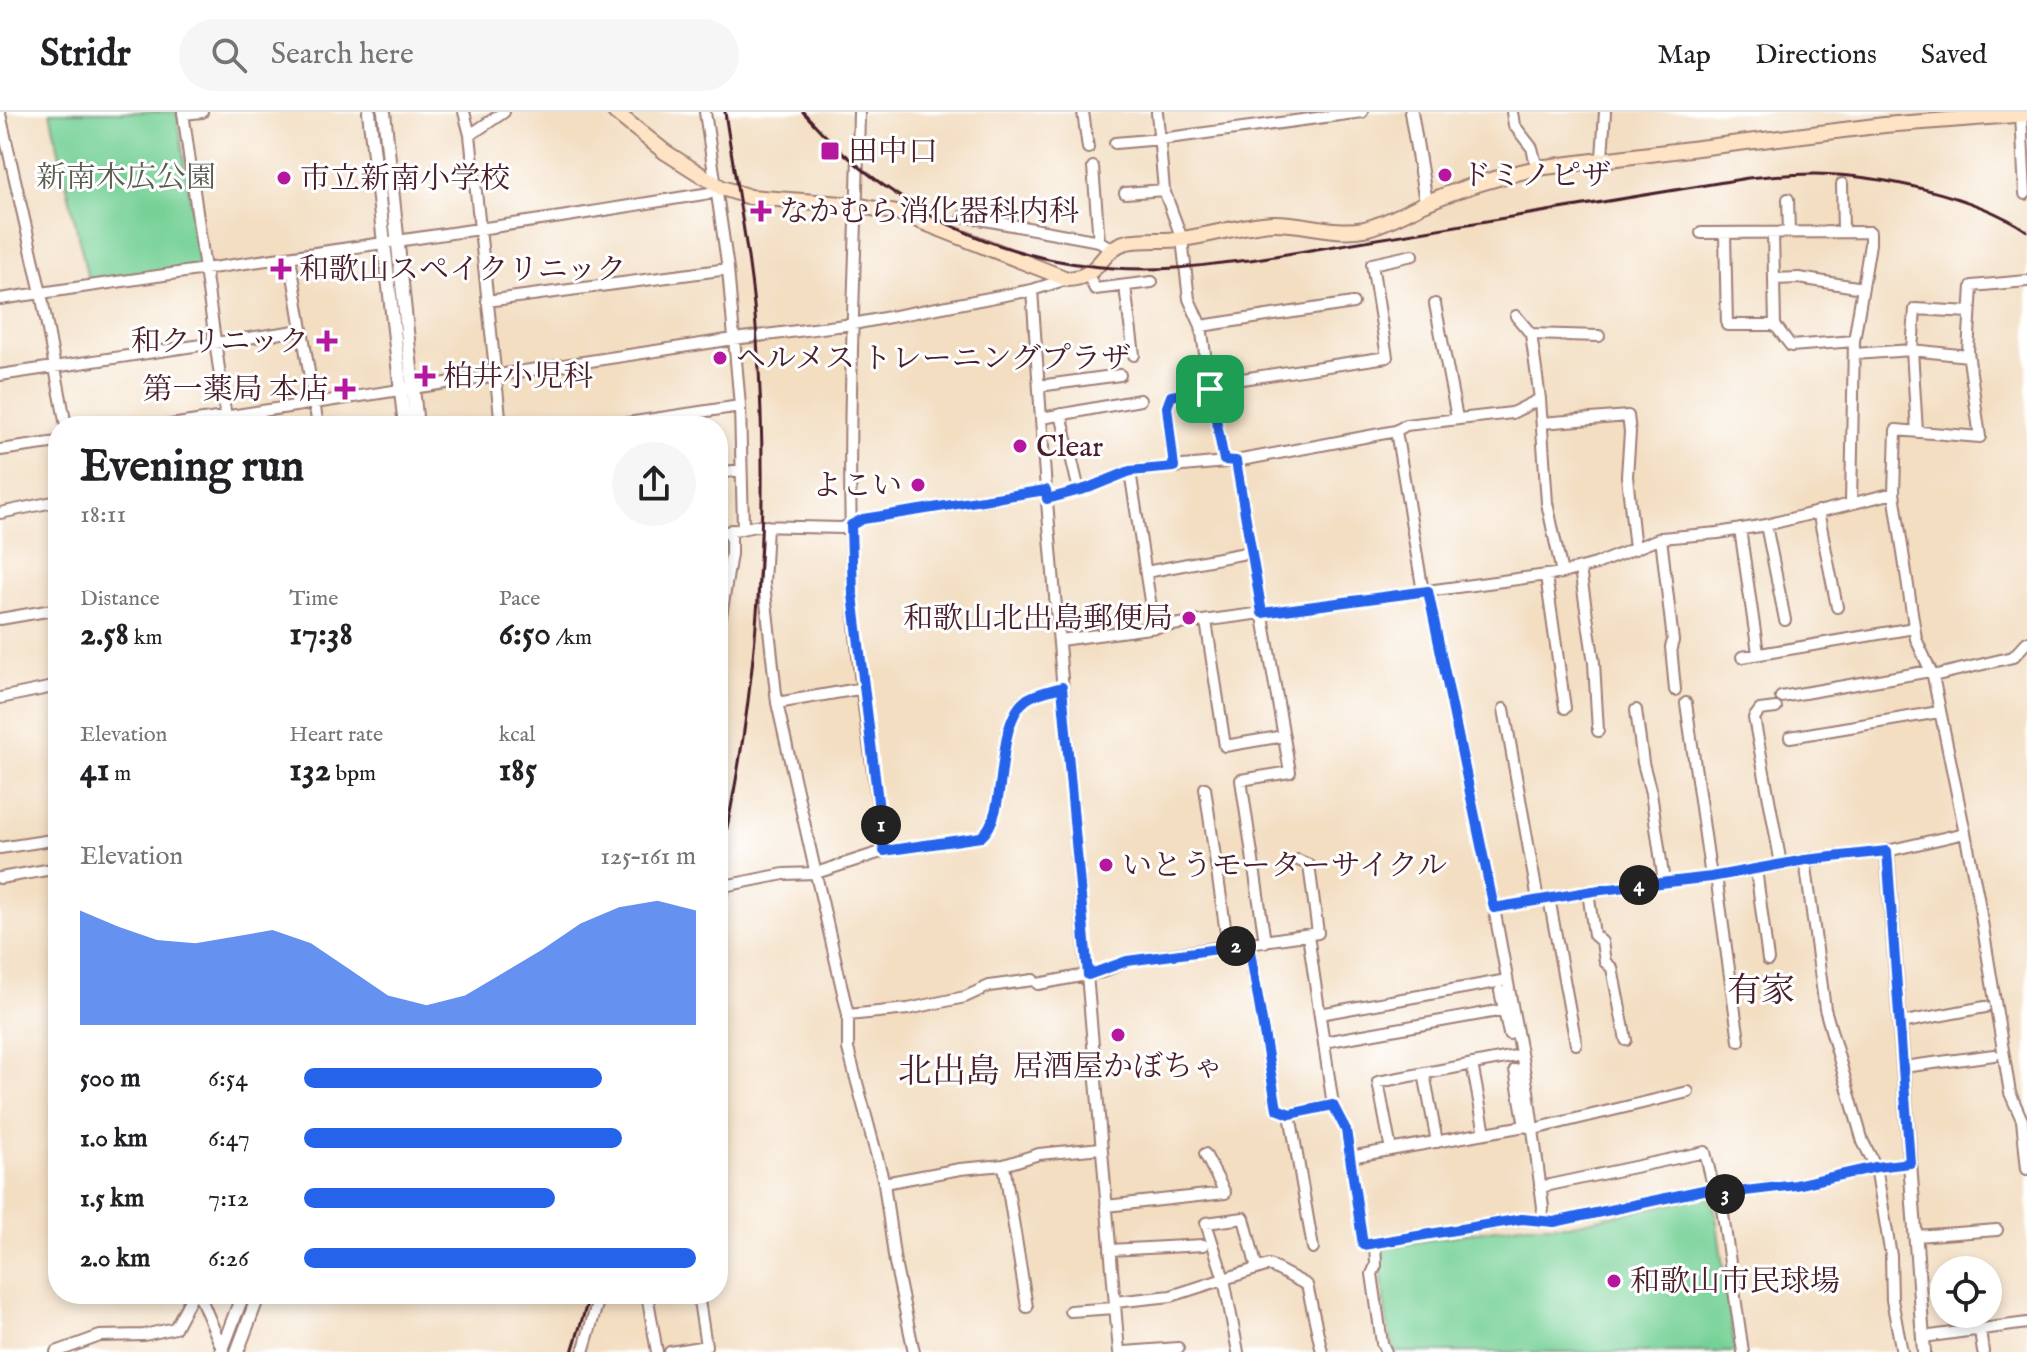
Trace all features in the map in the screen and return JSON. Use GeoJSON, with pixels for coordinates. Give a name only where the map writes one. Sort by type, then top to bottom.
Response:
{"type":"FeatureCollection","features":[{"type":"Feature","properties":{"kind":"main road"},"geometry":{"type":"LineString","coordinates":[[615,112],[665,152],[718,188],[750,197],[856,205],[921,220],[1067,279],[1088,275],[1112,249],[1122,243],[1182,239],[1272,223],[1337,230],[1365,229],[1393,220],[1426,202],[1489,180],[1537,168],[1883,118],[2024,114]]}},
{"type":"Feature","properties":{"kind":"street"},"geometry":{"type":"LineString","coordinates":[[202,112],[183,113],[226,416]]}},
{"type":"Feature","properties":{"kind":"street"},"geometry":{"type":"LineString","coordinates":[[369,112],[390,241],[407,390],[414,416]]}},
{"type":"Feature","properties":{"kind":"street"},"geometry":{"type":"LineString","coordinates":[[384,112],[390,241]]}},
{"type":"Feature","properties":{"kind":"street"},"geometry":{"type":"LineString","coordinates":[[464,112],[470,135],[500,416]]}},
{"type":"Feature","properties":{"kind":"street"},"geometry":{"type":"LineString","coordinates":[[470,135],[504,112]]}},
{"type":"Feature","properties":{"kind":"street"},"geometry":{"type":"LineString","coordinates":[[705,112],[728,269],[740,406],[743,527]]}},
{"type":"Feature","properties":{"kind":"street"},"geometry":{"type":"LineString","coordinates":[[859,112],[853,324],[853,595],[884,851]]}},
{"type":"Feature","properties":{"kind":"street"},"geometry":{"type":"LineString","coordinates":[[1083,112],[1088,148]]}},
{"type":"Feature","properties":{"kind":"street"},"geometry":{"type":"LineString","coordinates":[[1157,112],[1164,190],[1182,239],[1189,299],[1201,326],[1209,387],[1251,552],[1290,772],[1241,780],[1265,942]]}},
{"type":"Feature","properties":{"kind":"street"},"geometry":{"type":"LineString","coordinates":[[1115,143],[1362,112]]}},
{"type":"Feature","properties":{"kind":"street"},"geometry":{"type":"LineString","coordinates":[[1411,112],[1426,202]]}},
{"type":"Feature","properties":{"kind":"street"},"geometry":{"type":"LineString","coordinates":[[1512,112],[1514,125],[1532,148],[1537,168]]}},
{"type":"Feature","properties":{"kind":"street"},"geometry":{"type":"LineString","coordinates":[[1602,158],[1605,112]]}},
{"type":"Feature","properties":{"kind":"street"},"geometry":{"type":"LineString","coordinates":[[0,114],[41,293],[64,416]]}},
{"type":"Feature","properties":{"kind":"street"},"geometry":{"type":"LineString","coordinates":[[2024,114],[2025,194]]}},
{"type":"Feature","properties":{"kind":"street"},"geometry":{"type":"LineString","coordinates":[[1093,167],[1099,241]]}},
{"type":"Feature","properties":{"kind":"street"},"geometry":{"type":"LineString","coordinates":[[0,172],[13,169]]}},
{"type":"Feature","properties":{"kind":"street"},"geometry":{"type":"LineString","coordinates":[[1842,184],[1843,232]]}},
{"type":"Feature","properties":{"kind":"street"},"geometry":{"type":"LineString","coordinates":[[0,299],[479,229],[718,188]]}},
{"type":"Feature","properties":{"kind":"street"},"geometry":{"type":"LineString","coordinates":[[1125,193],[1164,190]]}},
{"type":"Feature","properties":{"kind":"street"},"geometry":{"type":"LineString","coordinates":[[1788,199],[1789,232]]}},
{"type":"Feature","properties":{"kind":"street"},"geometry":{"type":"LineString","coordinates":[[963,216],[1099,241],[1112,249]]}},
{"type":"Feature","properties":{"kind":"street"},"geometry":{"type":"LineString","coordinates":[[1701,233],[1870,232],[1854,341],[1851,503]]}},
{"type":"Feature","properties":{"kind":"street"},"geometry":{"type":"LineString","coordinates":[[1725,233],[1727,325],[1775,325]]}},
{"type":"Feature","properties":{"kind":"street"},"geometry":{"type":"LineString","coordinates":[[1773,233],[1775,325],[1791,346],[1854,341]]}},
{"type":"Feature","properties":{"kind":"street"},"geometry":{"type":"LineString","coordinates":[[1174,467],[1167,407],[1171,396],[1387,357],[1372,264],[1413,255]]}},
{"type":"Feature","properties":{"kind":"street"},"geometry":{"type":"LineString","coordinates":[[290,257],[316,416]]}},
{"type":"Feature","properties":{"kind":"street"},"geometry":{"type":"LineString","coordinates":[[487,301],[728,269]]}},
{"type":"Feature","properties":{"kind":"street"},"geometry":{"type":"LineString","coordinates":[[1088,275],[1095,289],[1152,282]]}},
{"type":"Feature","properties":{"kind":"street"},"geometry":{"type":"LineString","coordinates":[[1774,279],[1799,278],[1863,288]]}},
{"type":"Feature","properties":{"kind":"street"},"geometry":{"type":"LineString","coordinates":[[251,416],[314,403],[734,339],[853,324],[1032,290],[1067,279]]}},
{"type":"Feature","properties":{"kind":"street"},"geometry":{"type":"LineString","coordinates":[[2027,281],[1972,286],[1968,356],[1980,437],[1896,430],[1894,493],[1916,639],[1932,674],[1978,897],[2010,1093],[2022,1120],[2027,1169]]}},
{"type":"Feature","properties":{"kind":"street"},"geometry":{"type":"LineString","coordinates":[[1125,287],[1134,355]]}},
{"type":"Feature","properties":{"kind":"street"},"geometry":{"type":"LineString","coordinates":[[1032,290],[1046,494],[1115,1305],[1122,1352],[1178,1348]]}},
{"type":"Feature","properties":{"kind":"street"},"geometry":{"type":"LineString","coordinates":[[1201,326],[1353,303]]}},
{"type":"Feature","properties":{"kind":"street"},"geometry":{"type":"LineString","coordinates":[[1435,304],[1457,418]]}},
{"type":"Feature","properties":{"kind":"street"},"geometry":{"type":"LineString","coordinates":[[1917,432],[1912,350],[1915,309],[1970,312]]}},
{"type":"Feature","properties":{"kind":"street"},"geometry":{"type":"LineString","coordinates":[[1516,316],[1531,334],[1540,399],[1547,503],[1562,573]]}},
{"type":"Feature","properties":{"kind":"street"},"geometry":{"type":"LineString","coordinates":[[0,375],[302,330]]}},
{"type":"Feature","properties":{"kind":"street"},"geometry":{"type":"LineString","coordinates":[[1531,334],[1599,336]]}},
{"type":"Feature","properties":{"kind":"street"},"geometry":{"type":"LineString","coordinates":[[1854,354],[1912,350],[1968,356]]}},
{"type":"Feature","properties":{"kind":"street"},"geometry":{"type":"LineString","coordinates":[[1039,386],[1120,375]]}},
{"type":"Feature","properties":{"kind":"street"},"geometry":{"type":"LineString","coordinates":[[406,416],[407,390]]}},
{"type":"Feature","properties":{"kind":"street"},"geometry":{"type":"LineString","coordinates":[[728,531],[767,526],[842,528],[863,519],[1088,488],[1130,471],[1230,461],[1396,431],[1406,425],[1512,413],[1540,399]]}},
{"type":"Feature","properties":{"kind":"street"},"geometry":{"type":"LineString","coordinates":[[1042,418],[1140,400]]}},
{"type":"Feature","properties":{"kind":"street"},"geometry":{"type":"LineString","coordinates":[[674,416],[740,406]]}},
{"type":"Feature","properties":{"kind":"street"},"geometry":{"type":"LineString","coordinates":[[1061,414],[1077,482]]}},
{"type":"Feature","properties":{"kind":"street"},"geometry":{"type":"LineString","coordinates":[[1542,423],[1628,416],[1627,476],[1635,549]]}},
{"type":"Feature","properties":{"kind":"street"},"geometry":{"type":"LineString","coordinates":[[1396,431],[1426,592],[1494,908],[1521,1055],[1529,1127]]}},
{"type":"Feature","properties":{"kind":"street"},"geometry":{"type":"LineString","coordinates":[[0,450],[48,443]]}},
{"type":"Feature","properties":{"kind":"street"},"geometry":{"type":"LineString","coordinates":[[728,472],[741,470]]}},
{"type":"Feature","properties":{"kind":"street"},"geometry":{"type":"LineString","coordinates":[[1130,471],[1154,627]]}},
{"type":"Feature","properties":{"kind":"street"},"geometry":{"type":"LineString","coordinates":[[1060,640],[1546,576],[1580,569],[1661,538],[1766,525],[1894,493]]}},
{"type":"Feature","properties":{"kind":"street"},"geometry":{"type":"LineString","coordinates":[[0,513],[48,503]]}},
{"type":"Feature","properties":{"kind":"street"},"geometry":{"type":"LineString","coordinates":[[1818,511],[1837,607]]}},
{"type":"Feature","properties":{"kind":"street"},"geometry":{"type":"LineString","coordinates":[[1766,525],[1785,620]]}},
{"type":"Feature","properties":{"kind":"street"},"geometry":{"type":"LineString","coordinates":[[767,526],[764,583],[777,703],[848,1015],[848,1049],[884,1183],[895,1263],[914,1352]]}},
{"type":"Feature","properties":{"kind":"street"},"geometry":{"type":"LineString","coordinates":[[1740,529],[1758,653]]}},
{"type":"Feature","properties":{"kind":"street"},"geometry":{"type":"LineString","coordinates":[[728,573],[731,530]]}},
{"type":"Feature","properties":{"kind":"street"},"geometry":{"type":"LineString","coordinates":[[1661,538],[1673,641],[1675,690]]}},
{"type":"Feature","properties":{"kind":"street"},"geometry":{"type":"LineString","coordinates":[[1146,572],[1251,552]]}},
{"type":"Feature","properties":{"kind":"street"},"geometry":{"type":"LineString","coordinates":[[1580,569],[1594,663],[1598,731]]}},
{"type":"Feature","properties":{"kind":"street"},"geometry":{"type":"LineString","coordinates":[[1546,576],[1565,708]]}},
{"type":"Feature","properties":{"kind":"street"},"geometry":{"type":"LineString","coordinates":[[0,619],[48,611]]}},
{"type":"Feature","properties":{"kind":"street"},"geometry":{"type":"LineString","coordinates":[[1206,621],[1225,746],[1284,736]]}},
{"type":"Feature","properties":{"kind":"street"},"geometry":{"type":"LineString","coordinates":[[1742,657],[1914,628]]}},
{"type":"Feature","properties":{"kind":"street"},"geometry":{"type":"LineString","coordinates":[[1781,864],[1754,718],[1760,710],[1779,702],[2013,657],[2027,642]]}},
{"type":"Feature","properties":{"kind":"street"},"geometry":{"type":"LineString","coordinates":[[728,885],[784,874],[816,873],[884,851],[981,837],[987,832],[997,801],[1012,716],[1028,698],[1062,687]]}},
{"type":"Feature","properties":{"kind":"street"},"geometry":{"type":"LineString","coordinates":[[0,698],[48,688]]}},
{"type":"Feature","properties":{"kind":"street"},"geometry":{"type":"LineString","coordinates":[[777,703],[864,688]]}},
{"type":"Feature","properties":{"kind":"street"},"geometry":{"type":"LineString","coordinates":[[1686,703],[1739,1041]]}},
{"type":"Feature","properties":{"kind":"street"},"geometry":{"type":"LineString","coordinates":[[1504,709],[1576,1044]]}},
{"type":"Feature","properties":{"kind":"street"},"geometry":{"type":"LineString","coordinates":[[1636,710],[1664,882]]}},
{"type":"Feature","properties":{"kind":"street"},"geometry":{"type":"LineString","coordinates":[[1790,737],[1939,712]]}},
{"type":"Feature","properties":{"kind":"street"},"geometry":{"type":"LineString","coordinates":[[1205,788],[1228,947]]}},
{"type":"Feature","properties":{"kind":"street"},"geometry":{"type":"LineString","coordinates":[[1494,908],[1588,891],[1714,877],[1805,860],[1887,851],[1965,833]]}},
{"type":"Feature","properties":{"kind":"street"},"geometry":{"type":"LineString","coordinates":[[0,848],[48,841]]}},
{"type":"Feature","properties":{"kind":"street"},"geometry":{"type":"LineString","coordinates":[[1887,851],[1924,1352]]}},
{"type":"Feature","properties":{"kind":"street"},"geometry":{"type":"LineString","coordinates":[[848,1015],[908,1009],[965,997],[989,986],[1088,975],[1127,961],[1318,933],[1309,865],[1298,860]]}},
{"type":"Feature","properties":{"kind":"street"},"geometry":{"type":"LineString","coordinates":[[1805,860],[1825,1009],[1863,1142],[1876,1167],[1891,1256],[1892,1300],[1902,1352]]}},
{"type":"Feature","properties":{"kind":"street"},"geometry":{"type":"LineString","coordinates":[[1756,869],[1768,960]]}},
{"type":"Feature","properties":{"kind":"street"},"geometry":{"type":"LineString","coordinates":[[0,878],[48,870]]}},
{"type":"Feature","properties":{"kind":"street"},"geometry":{"type":"LineString","coordinates":[[1588,891],[1594,935],[1602,942],[1605,962],[1612,968],[1626,1040]]}},
{"type":"Feature","properties":{"kind":"street"},"geometry":{"type":"LineString","coordinates":[[1308,935],[1333,1105],[1346,1130],[1363,1245],[1522,1219],[1554,1222],[1708,1189],[1717,1192],[1796,1185],[1876,1167],[1910,1163]]}},
{"type":"Feature","properties":{"kind":"street"},"geometry":{"type":"LineString","coordinates":[[1249,945],[1277,1109],[1290,1114],[1333,1105]]}},
{"type":"Feature","properties":{"kind":"street"},"geometry":{"type":"LineString","coordinates":[[1320,1014],[1507,980]]}},
{"type":"Feature","properties":{"kind":"street"},"geometry":{"type":"LineString","coordinates":[[1500,991],[1509,1034]]}},
{"type":"Feature","properties":{"kind":"street"},"geometry":{"type":"LineString","coordinates":[[1900,1023],[1985,1007]]}},
{"type":"Feature","properties":{"kind":"street"},"geometry":{"type":"LineString","coordinates":[[1324,1042],[1503,1010]]}},
{"type":"Feature","properties":{"kind":"street"},"geometry":{"type":"LineString","coordinates":[[1391,1150],[1378,1082],[1521,1055]]}},
{"type":"Feature","properties":{"kind":"street"},"geometry":{"type":"LineString","coordinates":[[1903,1067],[1994,1055]]}},
{"type":"Feature","properties":{"kind":"street"},"geometry":{"type":"LineString","coordinates":[[1472,1064],[1485,1133]]}},
{"type":"Feature","properties":{"kind":"street"},"geometry":{"type":"LineString","coordinates":[[1515,1070],[1540,1187],[1542,1220]]}},
{"type":"Feature","properties":{"kind":"street"},"geometry":{"type":"LineString","coordinates":[[1424,1073],[1437,1142]]}},
{"type":"Feature","properties":{"kind":"street"},"geometry":{"type":"LineString","coordinates":[[1350,1157],[1529,1127],[1688,1092]]}},
{"type":"Feature","properties":{"kind":"street"},"geometry":{"type":"LineString","coordinates":[[1290,1114],[1313,1248]]}},
{"type":"Feature","properties":{"kind":"street"},"geometry":{"type":"LineString","coordinates":[[884,1183],[960,1169],[1004,1165],[1039,1154],[1101,1148]]}},
{"type":"Feature","properties":{"kind":"street"},"geometry":{"type":"LineString","coordinates":[[1540,1187],[1705,1152],[1717,1192],[1743,1352]]}},
{"type":"Feature","properties":{"kind":"street"},"geometry":{"type":"LineString","coordinates":[[1106,1206],[1225,1193],[1205,1154]]}},
{"type":"Feature","properties":{"kind":"street"},"geometry":{"type":"LineString","coordinates":[[1004,1165],[1027,1307]]}},
{"type":"Feature","properties":{"kind":"street"},"geometry":{"type":"LineString","coordinates":[[1238,1352],[1224,1279],[1206,1223],[1244,1218],[1257,1269]]}},
{"type":"Feature","properties":{"kind":"street"},"geometry":{"type":"LineString","coordinates":[[1916,1236],[1997,1230]]}},
{"type":"Feature","properties":{"kind":"street"},"geometry":{"type":"LineString","coordinates":[[1375,1243],[1376,1265],[1372,1274],[1386,1352]]}},
{"type":"Feature","properties":{"kind":"street"},"geometry":{"type":"LineString","coordinates":[[1110,1250],[1203,1245]]}},
{"type":"Feature","properties":{"kind":"street"},"geometry":{"type":"LineString","coordinates":[[1070,1311],[1171,1296],[1269,1265],[1307,1285],[1322,1352]]}},
{"type":"Feature","properties":{"kind":"street"},"geometry":{"type":"LineString","coordinates":[[56,1352],[100,1336],[144,1335],[175,1328],[190,1304]]}},
{"type":"Feature","properties":{"kind":"street"},"geometry":{"type":"LineString","coordinates":[[201,1304],[223,1351]]}},
{"type":"Feature","properties":{"kind":"street"},"geometry":{"type":"LineString","coordinates":[[223,1351],[239,1304]]}},
{"type":"Feature","properties":{"kind":"street"},"geometry":{"type":"LineString","coordinates":[[237,1352],[255,1304]]}},
{"type":"Feature","properties":{"kind":"street"},"geometry":{"type":"LineString","coordinates":[[583,1352],[597,1304]]}},
{"type":"Feature","properties":{"kind":"street"},"geometry":{"type":"LineString","coordinates":[[649,1304],[657,1352]]}},
{"type":"Feature","properties":{"kind":"street"},"geometry":{"type":"LineString","coordinates":[[670,1352],[706,1346],[700,1304]]}},
{"type":"Feature","properties":{"kind":"street"},"geometry":{"type":"LineString","coordinates":[[1923,1337],[2027,1323]]}},
{"type":"Feature","properties":{"kind":"street"},"geometry":{"type":"LineString","coordinates":[[1980,1330],[1983,1352]]}},
{"type":"Feature","properties":{"kind":"green space","name":"新南木広公園"},"geometry":{"type":"Polygon","coordinates":[[[50,112],[177,112],[200,266],[89,283],[50,112]]]}},
{"type":"Feature","properties":{"kind":"green space"},"geometry":{"type":"Polygon","coordinates":[[[1707,1196],[1715,1209],[1735,1352],[1395,1352],[1386,1314],[1380,1248],[1519,1225],[1568,1225],[1707,1196]]]}},
{"type":"Feature","properties":{"kind":"railway"},"geometry":{"type":"LineString","coordinates":[[725,112],[755,311],[762,473],[761,539],[751,672],[728,823]]}},
{"type":"Feature","properties":{"kind":"railway"},"geometry":{"type":"LineString","coordinates":[[803,112],[841,151],[882,184],[925,212],[971,235],[1020,252],[1070,263],[1123,268],[1177,268],[1250,260],[1748,178],[1798,174],[1868,178],[1925,189],[1981,207],[2027,231]]}},
{"type":"Feature","properties":{"kind":"railway"},"geometry":{"type":"LineString","coordinates":[[572,1352],[587,1304]]}},
{"type":"Feature","properties":{"kind":"place","name":"田中口"},"geometry":{"type":"Point","coordinates":[830,151]}},
{"type":"Feature","properties":{"kind":"place","name":"ドミノピザ"},"geometry":{"type":"Point","coordinates":[1445,175]}},
{"type":"Feature","properties":{"kind":"place","name":"市立新南小学校"},"geometry":{"type":"Point","coordinates":[284,178]}},
{"type":"Feature","properties":{"kind":"place","name":"なかむら消化器科内科"},"geometry":{"type":"Point","coordinates":[761,211]}},
{"type":"Feature","properties":{"kind":"place","name":"和歌山スペイクリニック"},"geometry":{"type":"Point","coordinates":[281,269]}},
{"type":"Feature","properties":{"kind":"place","name":"和クリニック"},"geometry":{"type":"Point","coordinates":[327,341]}},
{"type":"Feature","properties":{"kind":"place","name":"ヘルメス トレーニングプラザ"},"geometry":{"type":"Point","coordinates":[720,358]}},
{"type":"Feature","properties":{"kind":"place","name":"柏井小児科"},"geometry":{"type":"Point","coordinates":[425,376]}},
{"type":"Feature","properties":{"kind":"place","name":"第一薬局 本店"},"geometry":{"type":"Point","coordinates":[345,389]}},
{"type":"Feature","properties":{"kind":"place","name":"Clear"},"geometry":{"type":"Point","coordinates":[1020,446]}},
{"type":"Feature","properties":{"kind":"place","name":"よこい"},"geometry":{"type":"Point","coordinates":[918,485]}},
{"type":"Feature","properties":{"kind":"place","name":"和歌山北出島郵便局"},"geometry":{"type":"Point","coordinates":[1189,618]}},
{"type":"Feature","properties":{"kind":"place","name":"いとうモーターサイクル"},"geometry":{"type":"Point","coordinates":[1106,865]}},
{"type":"Feature","properties":{"kind":"place","name":"居酒屋かぼちゃ"},"geometry":{"type":"Point","coordinates":[1118,1035]}},
{"type":"Feature","properties":{"kind":"place","name":"和歌山市民球場"},"geometry":{"type":"Point","coordinates":[1614,1281]}},
{"type":"Feature","properties":{"kind":"district","name":"有家"},"geometry":{"type":"Point","coordinates":[1761,989]}},
{"type":"Feature","properties":{"kind":"district","name":"北出島"},"geometry":{"type":"Point","coordinates":[949,1070]}},
{"type":"Feature","properties":{"kind":"route"},"geometry":{"type":"LineString","coordinates":[[1210,389],[1224,460],[1236,461],[1262,613],[1428,591],[1494,908],[1593,891],[1711,877],[1805,860],[1887,851],[1910,1163],[1876,1167],[1796,1185],[1720,1194],[1708,1189],[1554,1222],[1522,1219],[1363,1245],[1346,1130],[1333,1105],[1290,1114],[1277,1109],[1249,945],[1127,961],[1088,975],[1062,687],[1028,698],[1012,716],[997,801],[987,832],[981,837],[884,851],[853,595],[851,525],[863,519],[1046,490],[1047,499],[1088,488],[1130,471],[1174,467],[1167,407],[1171,396],[1210,389]]}}]}
